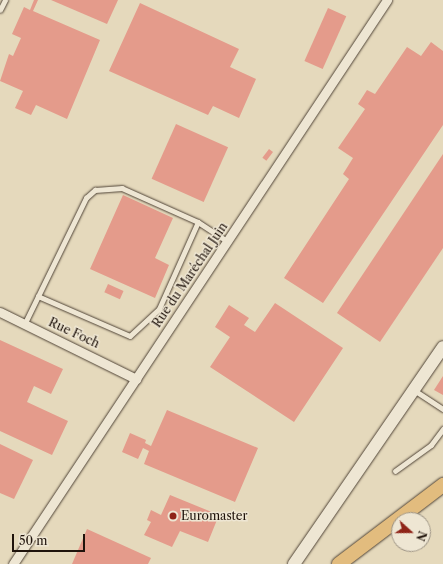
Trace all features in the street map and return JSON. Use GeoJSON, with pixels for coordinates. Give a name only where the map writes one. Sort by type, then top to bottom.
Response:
{"type":"FeatureCollection","features":[{"type":"Feature","properties":{"kind":"main road"},"geometry":{"type":"LineString","coordinates":[[294,564],[360,471],[443,347]]}},
{"type":"Feature","properties":{"kind":"main road"},"geometry":{"type":"LineString","coordinates":[[304,564],[360,471]]}},
{"type":"Feature","properties":{"kind":"main road"},"geometry":{"type":"LineString","coordinates":[[339,564],[443,485]]}},
{"type":"Feature","properties":{"kind":"street","name":"Rue du Maréchal Juin"},"geometry":{"type":"LineString","coordinates":[[13,564],[387,0]]}},
{"type":"Feature","properties":{"kind":"street","name":"Rue Foch"},"geometry":{"type":"LineString","coordinates":[[0,312],[136,379]]}},
{"type":"Feature","properties":{"kind":"lane"},"geometry":{"type":"LineString","coordinates":[[0,10],[5,0]]}},
{"type":"Feature","properties":{"kind":"lane"},"geometry":{"type":"LineString","coordinates":[[24,323],[86,198],[95,190],[122,188],[198,222],[227,241]]}},
{"type":"Feature","properties":{"kind":"lane"},"geometry":{"type":"LineString","coordinates":[[38,296],[130,336],[159,310],[198,222]]}},
{"type":"Feature","properties":{"kind":"lane"},"geometry":{"type":"LineString","coordinates":[[414,390],[443,409]]}},
{"type":"Feature","properties":{"kind":"lane"},"geometry":{"type":"LineString","coordinates":[[395,471],[431,445],[443,429]]}},
{"type":"Feature","properties":{"kind":"building"},"geometry":{"type":"Polygon","coordinates":[[[34,0],[38,0],[33,11],[100,40],[67,119],[36,105],[31,115],[15,108],[23,91],[0,81],[9,54],[13,56],[21,38],[12,34],[24,7],[30,10],[34,0]]]}},
{"type":"Feature","properties":{"kind":"building"},"geometry":{"type":"Polygon","coordinates":[[[51,0],[118,0],[107,24],[51,0]]]}},
{"type":"Feature","properties":{"kind":"building"},"geometry":{"type":"Polygon","coordinates":[[[140,3],[239,49],[230,67],[256,79],[239,118],[213,106],[208,115],[109,71],[140,3]]]}},
{"type":"Feature","properties":{"kind":"building"},"geometry":{"type":"Polygon","coordinates":[[[328,8],[346,16],[323,69],[304,61],[328,8]]]}},
{"type":"Feature","properties":{"kind":"building"},"geometry":{"type":"Polygon","coordinates":[[[431,42],[443,51],[443,125],[323,303],[284,278],[349,179],[343,174],[353,158],[338,148],[365,109],[358,104],[367,90],[375,94],[407,47],[421,56],[431,42]]]}},
{"type":"Feature","properties":{"kind":"building"},"geometry":{"type":"Polygon","coordinates":[[[176,124],[228,147],[204,202],[152,179],[176,124]]]}},
{"type":"Feature","properties":{"kind":"building"},"geometry":{"type":"Polygon","coordinates":[[[269,149],[273,152],[266,161],[262,158],[269,149]]]}},
{"type":"Feature","properties":{"kind":"building"},"geometry":{"type":"Polygon","coordinates":[[[443,154],[443,248],[380,342],[337,313],[443,154]]]}},
{"type":"Feature","properties":{"kind":"building"},"geometry":{"type":"Polygon","coordinates":[[[123,195],[173,218],[155,258],[169,265],[155,298],[90,269],[123,195]]]}},
{"type":"Feature","properties":{"kind":"building"},"geometry":{"type":"Polygon","coordinates":[[[108,284],[124,291],[120,299],[104,292],[108,284]]]}},
{"type":"Feature","properties":{"kind":"building"},"geometry":{"type":"Polygon","coordinates":[[[275,303],[343,348],[294,422],[210,367],[230,337],[215,327],[229,305],[249,318],[244,325],[255,332],[275,303]]]}},
{"type":"Feature","properties":{"kind":"building"},"geometry":{"type":"Polygon","coordinates":[[[0,340],[63,369],[51,394],[34,386],[27,402],[68,421],[52,455],[0,431],[0,340]]]}},
{"type":"Feature","properties":{"kind":"building"},"geometry":{"type":"Polygon","coordinates":[[[443,376],[443,395],[434,390],[443,376]]]}},
{"type":"Feature","properties":{"kind":"building"},"geometry":{"type":"Polygon","coordinates":[[[167,410],[258,448],[235,502],[144,464],[149,451],[143,448],[138,459],[122,452],[130,433],[146,440],[145,443],[151,446],[167,410]]]}},
{"type":"Feature","properties":{"kind":"building"},"geometry":{"type":"Polygon","coordinates":[[[0,444],[33,460],[14,499],[0,493],[0,444]]]}},
{"type":"Feature","properties":{"kind":"building"},"geometry":{"type":"Polygon","coordinates":[[[170,495],[219,515],[208,542],[180,531],[172,547],[144,535],[151,522],[147,520],[151,510],[161,515],[170,495]]]}},
{"type":"Feature","properties":{"kind":"building"},"geometry":{"type":"Polygon","coordinates":[[[87,529],[151,558],[148,564],[72,564],[87,529]]]}},
{"type":"Feature","properties":{"kind":"place","name":"Euromaster"},"geometry":{"type":"Point","coordinates":[173,516]}}]}
